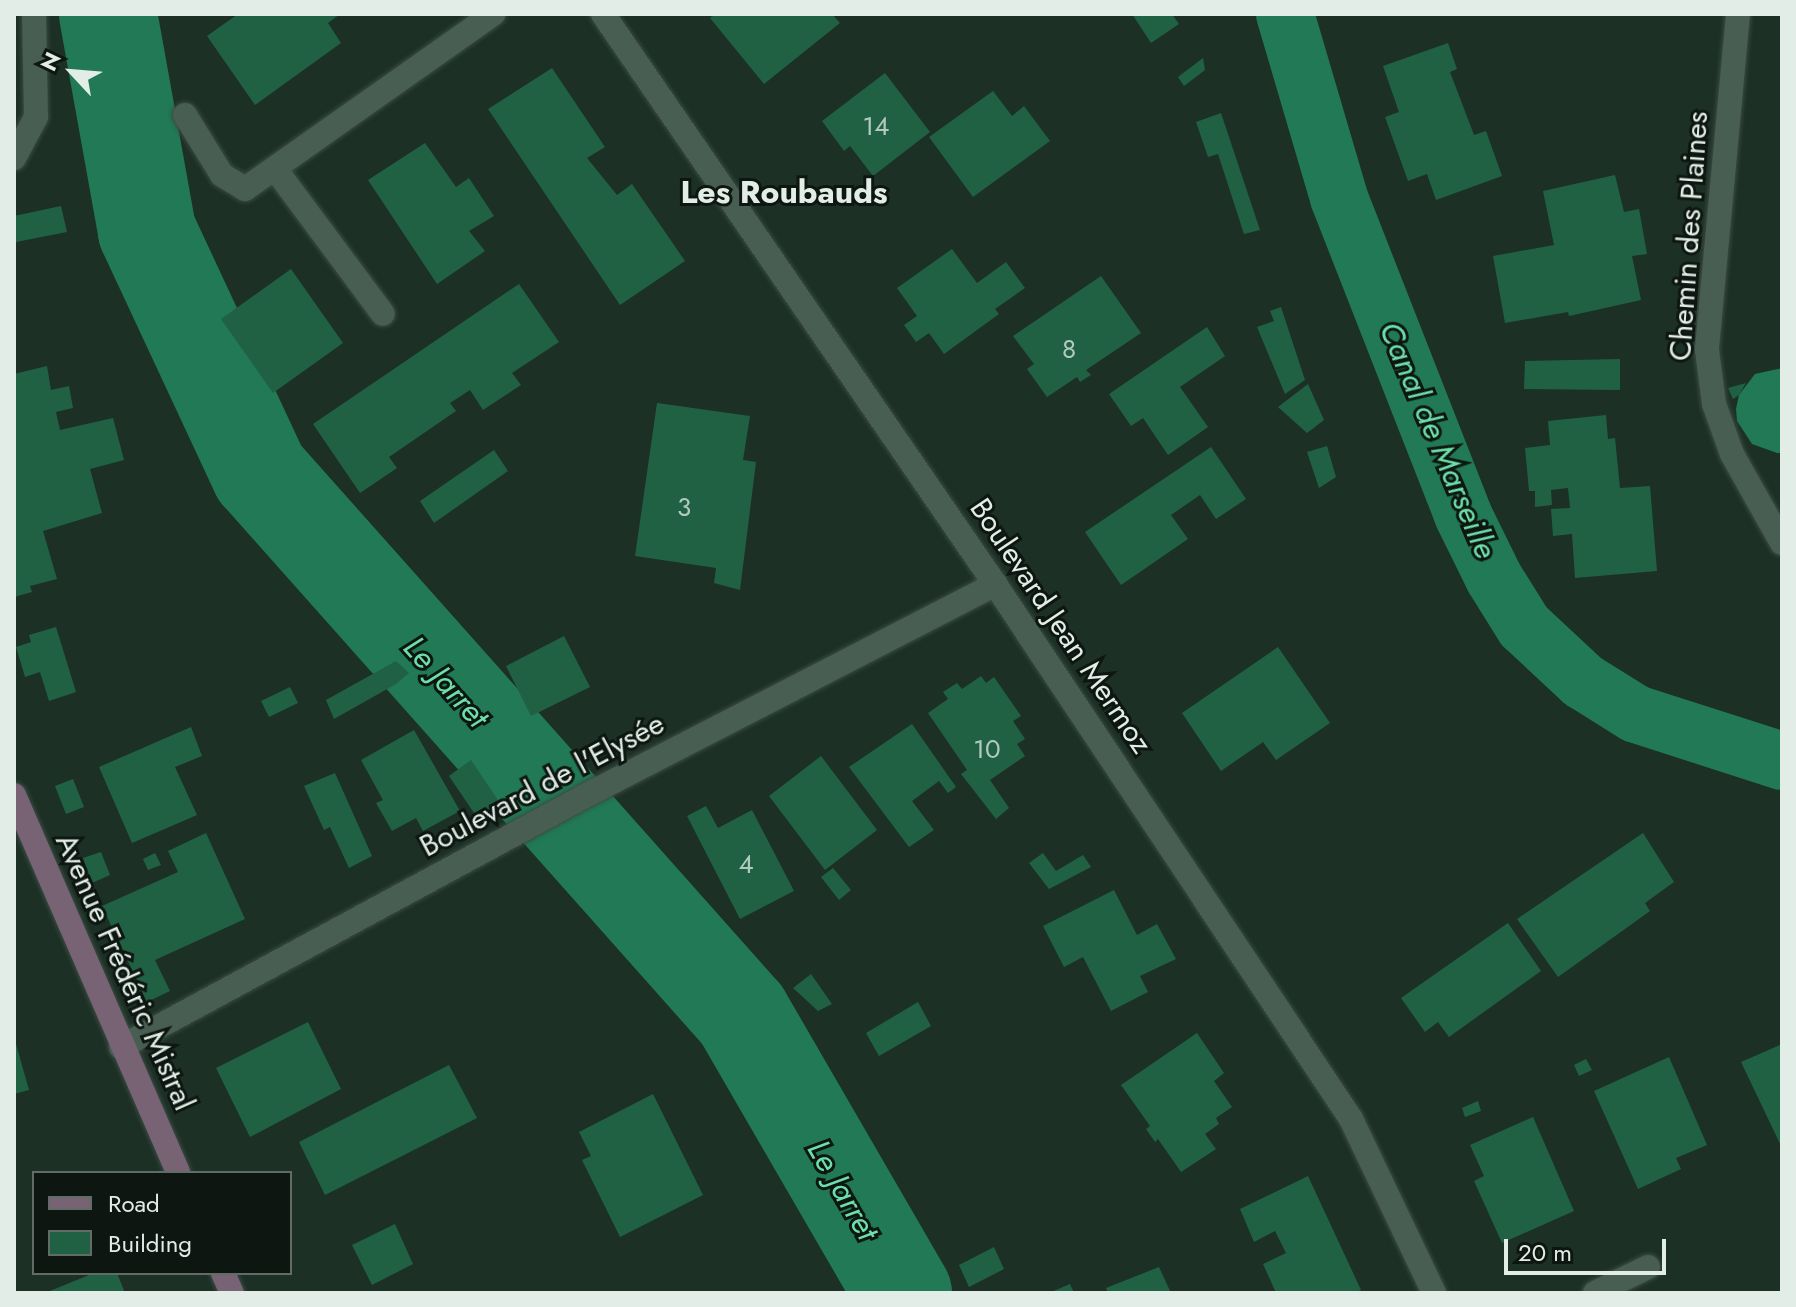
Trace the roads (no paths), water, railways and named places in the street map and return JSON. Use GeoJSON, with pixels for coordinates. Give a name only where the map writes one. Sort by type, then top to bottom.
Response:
{"type":"FeatureCollection","features":[{"type":"Feature","properties":{"kind":"main road","name":"Avenue Frédéric Mistral"},"geometry":{"type":"LineString","coordinates":[[14,795],[177,1171]]}},
{"type":"Feature","properties":{"kind":"street"},"geometry":{"type":"LineString","coordinates":[[14,158],[36,117],[34,14]]}},
{"type":"Feature","properties":{"kind":"street"},"geometry":{"type":"LineString","coordinates":[[185,115],[222,175],[245,189],[493,14]]}},
{"type":"Feature","properties":{"kind":"street","name":"Boulevard Jean Mermoz"},"geometry":{"type":"LineString","coordinates":[[603,14],[995,584],[1351,1119],[1434,1293]]}},
{"type":"Feature","properties":{"kind":"street","name":"Chemin des Plaines"},"geometry":{"type":"LineString","coordinates":[[1738,14],[1707,350],[1714,404],[1732,454],[1782,543]]}},
{"type":"Feature","properties":{"kind":"street"},"geometry":{"type":"LineString","coordinates":[[276,170],[383,314]]}},
{"type":"Feature","properties":{"kind":"street","name":"Boulevard de l'Elysée"},"geometry":{"type":"LineString","coordinates":[[121,1047],[585,796],[995,584]]}},
{"type":"Feature","properties":{"kind":"street"},"geometry":{"type":"LineString","coordinates":[[1595,1293],[1648,1267]]}},
{"type":"Feature","properties":{"kind":"waterway","name":"Le Jarret"},"geometry":{"type":"LineString","coordinates":[[108,14],[147,231],[260,473],[742,1015],[903,1293]]}},
{"type":"Feature","properties":{"kind":"waterway","name":"Canal de Marseille"},"geometry":{"type":"LineString","coordinates":[[1285,14],[1339,198],[1463,515],[1494,578],[1524,626],[1583,681],[1636,714],[1782,761]]}},
{"type":"Feature","properties":{"kind":"district","name":"Les Roubauds"},"geometry":{"type":"Point","coordinates":[784,192]}}]}
